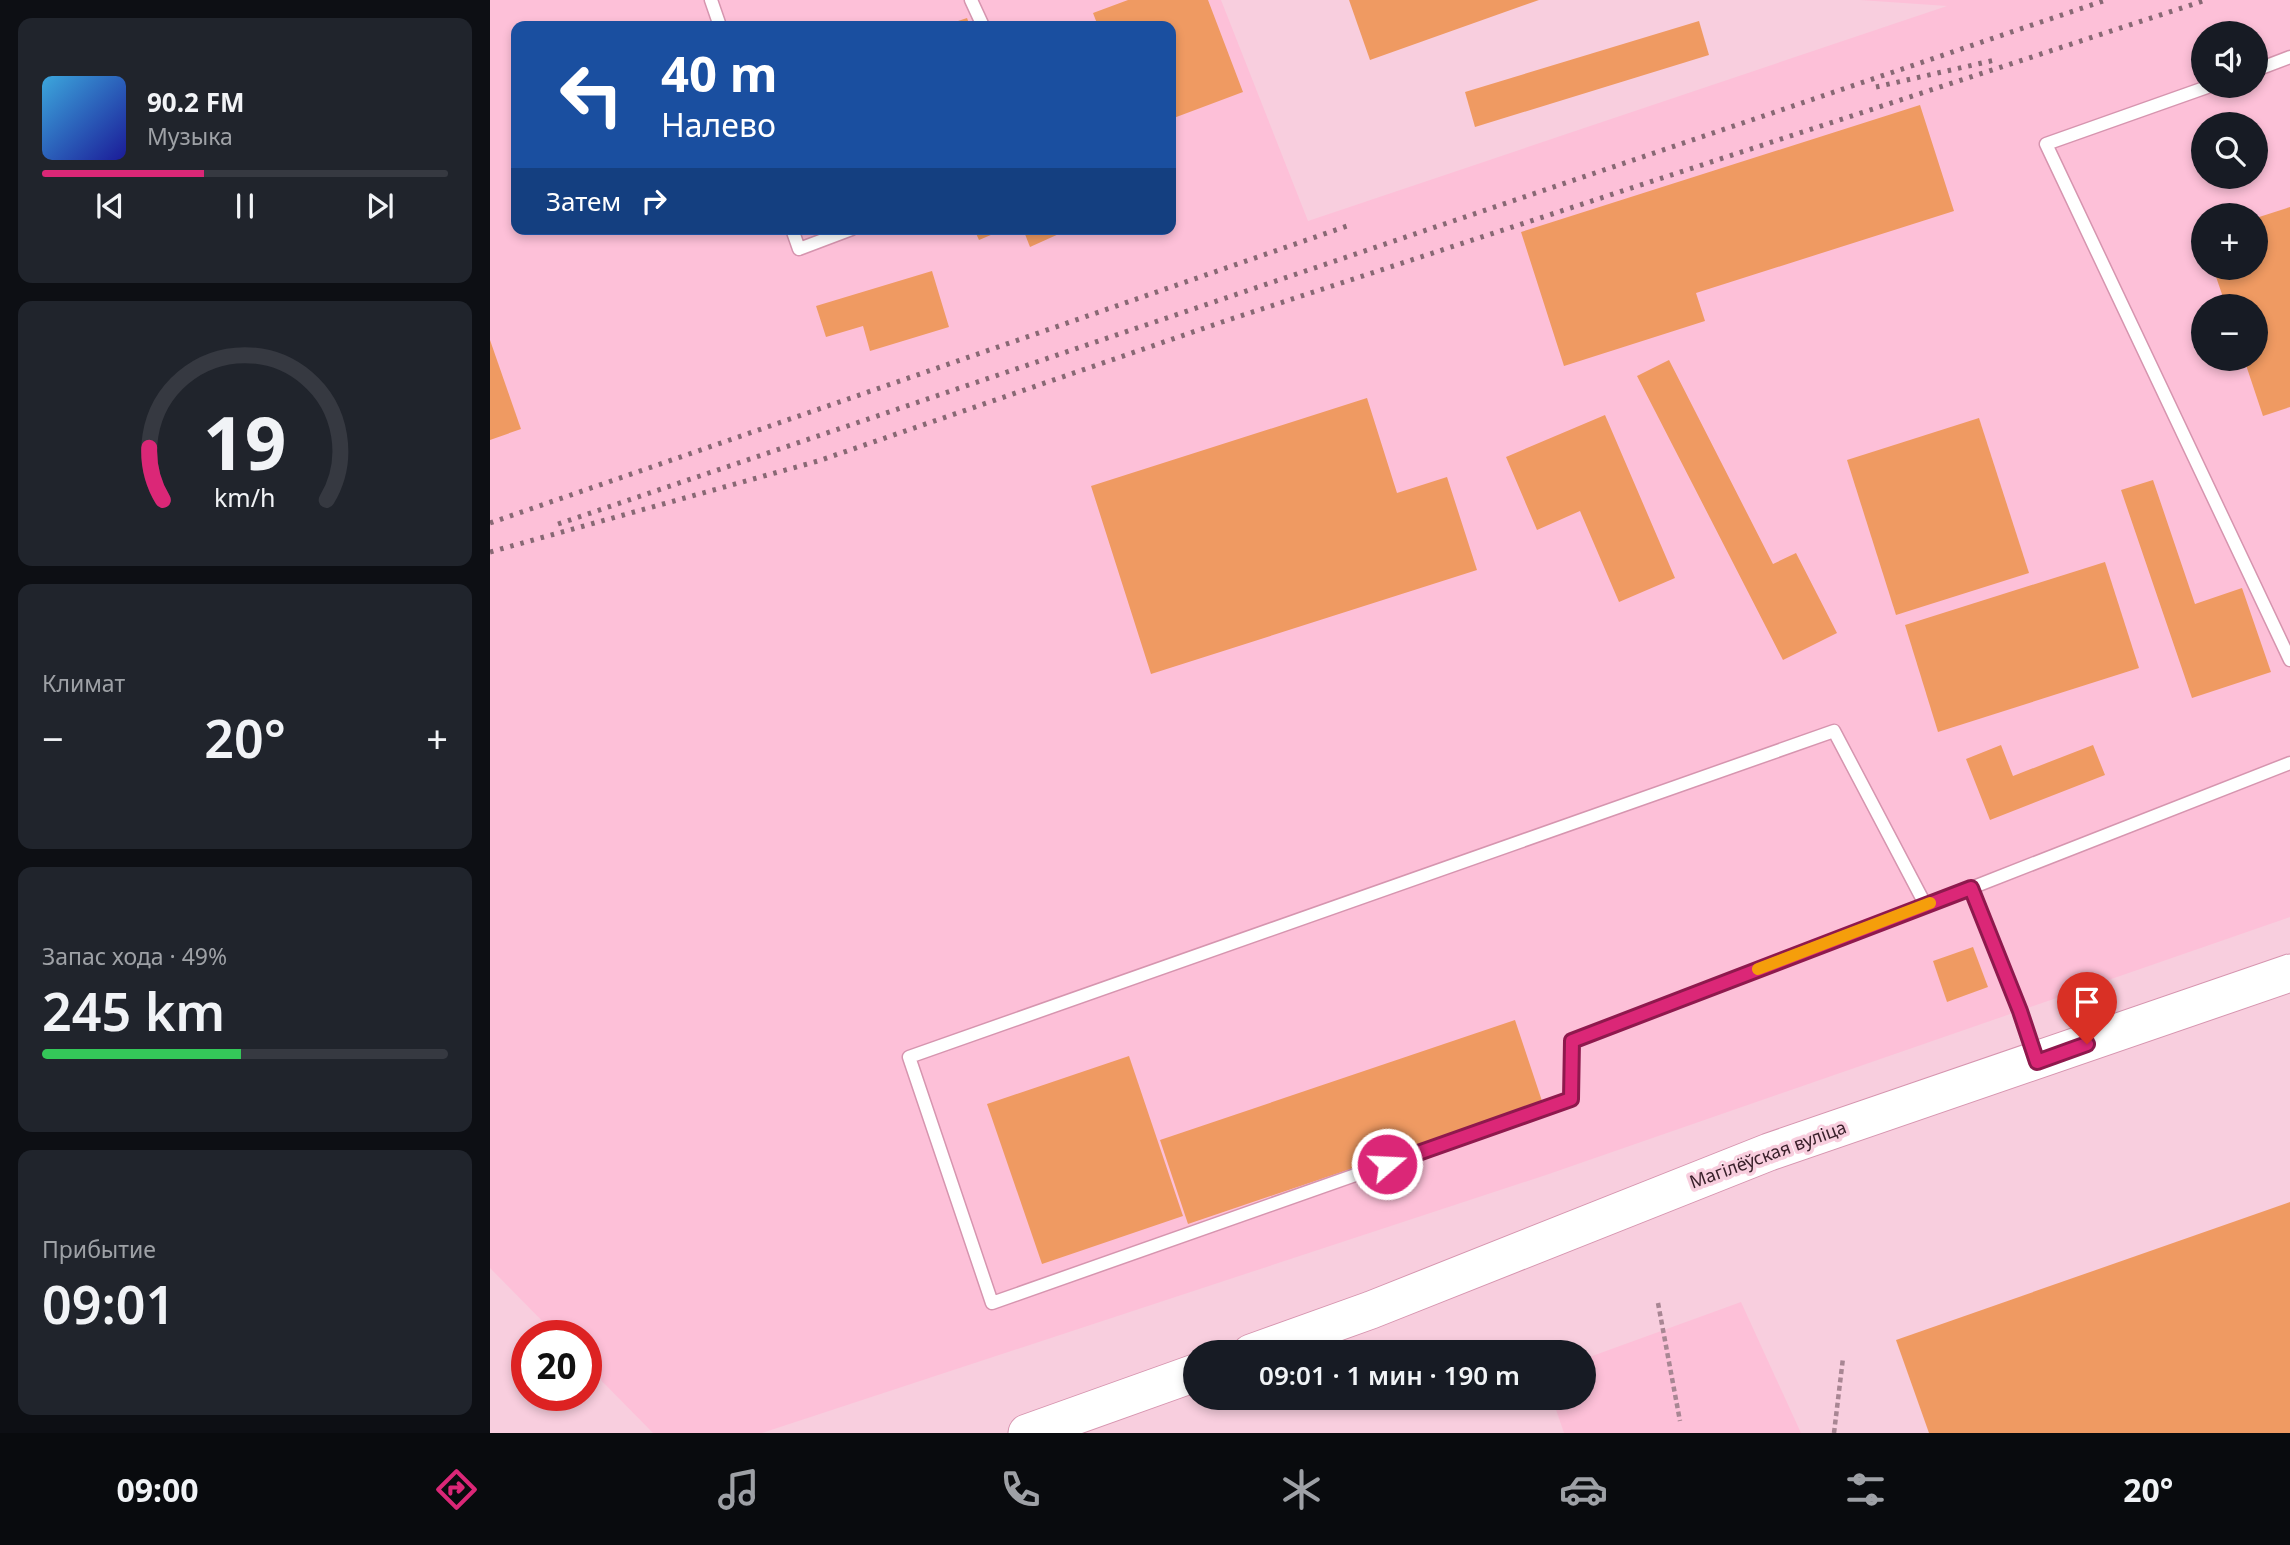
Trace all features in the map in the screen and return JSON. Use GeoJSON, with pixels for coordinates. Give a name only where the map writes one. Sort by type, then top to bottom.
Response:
{"type":"FeatureCollection","features":[{"type":"Feature","properties":{"kind":"street","name":"Магілёўская вуліца"},"geometry":{"type":"LineString","coordinates":[[1287,1340],[1371,1310],[1769,1152],[2290,973]]}},
{"type":"Feature","properties":{"kind":"street"},"geometry":{"type":"LineString","coordinates":[[1027,1433],[1183,1377]]}},
{"type":"Feature","properties":{"kind":"lane"},"geometry":{"type":"LineString","coordinates":[[711,0],[718,21]]}},
{"type":"Feature","properties":{"kind":"lane"},"geometry":{"type":"LineString","coordinates":[[971,0],[981,21]]}},
{"type":"Feature","properties":{"kind":"lane"},"geometry":{"type":"LineString","coordinates":[[2268,65],[2290,57]]}},
{"type":"Feature","properties":{"kind":"lane"},"geometry":{"type":"LineString","coordinates":[[2191,93],[2046,144],[2290,660]]}},
{"type":"Feature","properties":{"kind":"lane"},"geometry":{"type":"LineString","coordinates":[[794,235],[799,248],[835,235]]}},
{"type":"Feature","properties":{"kind":"lane"},"geometry":{"type":"LineString","coordinates":[[1925,904],[1834,731],[909,1057],[992,1303],[1571,1099],[1572,1041],[2290,763]]}},
{"type":"Feature","properties":{"kind":"lane"},"geometry":{"type":"LineString","coordinates":[[1971,888],[2020,1011],[2037,1062]]}},
{"type":"Feature","properties":{"kind":"path"},"geometry":{"type":"LineString","coordinates":[[1658,1303],[1680,1422]]}},
{"type":"Feature","properties":{"kind":"path"},"geometry":{"type":"LineString","coordinates":[[1834,1433],[1843,1358]]}},
{"type":"Feature","properties":{"kind":"shaded area"},"geometry":{"type":"Polygon","coordinates":[[[490,0],[1221,0],[1308,221],[1947,6],[1860,0],[2290,0],[2290,917],[1546,1175],[762,1433],[653,1433],[602,1381],[602,1320],[541,1320],[490,1268],[490,0]]]}},
{"type":"Feature","properties":{"kind":"shaded area"},"geometry":{"type":"Polygon","coordinates":[[[1741,1302],[1801,1433],[1564,1433],[1556,1410],[1596,1410],[1596,1355],[1741,1302]]]}},
{"type":"Feature","properties":{"kind":"building"},"geometry":{"type":"Polygon","coordinates":[[[1128,0],[1208,0],[1243,92],[1176,117],[1176,21],[1096,21],[1093,13],[1128,0]]]}},
{"type":"Feature","properties":{"kind":"building"},"geometry":{"type":"Polygon","coordinates":[[[1349,0],[1539,0],[1370,60],[1349,0]]]}},
{"type":"Feature","properties":{"kind":"building"},"geometry":{"type":"Polygon","coordinates":[[[1699,21],[1709,55],[1475,127],[1465,92],[1699,21]]]}},
{"type":"Feature","properties":{"kind":"building"},"geometry":{"type":"Polygon","coordinates":[[[1920,105],[1954,211],[1696,293],[1705,321],[1564,366],[1521,232],[1920,105]]]}},
{"type":"Feature","properties":{"kind":"building"},"geometry":{"type":"Polygon","coordinates":[[[2290,207],[2290,407],[2263,416],[2248,371],[2268,371],[2268,294],[2222,294],[2217,280],[2268,280],[2268,214],[2290,207]]]}},
{"type":"Feature","properties":{"kind":"building"},"geometry":{"type":"Polygon","coordinates":[[[977,235],[991,235],[979,240],[977,235]]]}},
{"type":"Feature","properties":{"kind":"building"},"geometry":{"type":"Polygon","coordinates":[[[1025,235],[1057,235],[1030,247],[1025,235]]]}},
{"type":"Feature","properties":{"kind":"building"},"geometry":{"type":"Polygon","coordinates":[[[932,271],[949,327],[870,351],[863,326],[826,337],[816,306],[932,271]]]}},
{"type":"Feature","properties":{"kind":"building"},"geometry":{"type":"Polygon","coordinates":[[[490,340],[521,429],[490,440],[490,340]]]}},
{"type":"Feature","properties":{"kind":"building"},"geometry":{"type":"Polygon","coordinates":[[[1669,360],[1773,564],[1796,553],[1837,633],[1783,660],[1637,376],[1669,360]]]}},
{"type":"Feature","properties":{"kind":"building"},"geometry":{"type":"Polygon","coordinates":[[[1367,398],[1397,493],[1447,477],[1477,570],[1151,674],[1091,486],[1367,398]]]}},
{"type":"Feature","properties":{"kind":"building"},"geometry":{"type":"Polygon","coordinates":[[[1605,415],[1675,578],[1619,602],[1580,511],[1537,530],[1506,457],[1605,415]]]}},
{"type":"Feature","properties":{"kind":"building"},"geometry":{"type":"Polygon","coordinates":[[[1979,418],[2029,573],[1896,615],[1847,460],[1979,418]]]}},
{"type":"Feature","properties":{"kind":"building"},"geometry":{"type":"Polygon","coordinates":[[[2153,480],[2195,604],[2242,588],[2271,672],[2192,698],[2121,490],[2153,480]]]}},
{"type":"Feature","properties":{"kind":"building"},"geometry":{"type":"Polygon","coordinates":[[[2105,562],[2139,668],[1938,732],[1905,625],[2105,562]]]}},
{"type":"Feature","properties":{"kind":"building"},"geometry":{"type":"Polygon","coordinates":[[[2001,745],[2013,776],[2093,745],[2105,775],[1990,820],[1966,759],[2001,745]]]}},
{"type":"Feature","properties":{"kind":"building"},"geometry":{"type":"Polygon","coordinates":[[[1973,947],[1988,987],[1947,1002],[1933,961],[1973,947]]]}},
{"type":"Feature","properties":{"kind":"building"},"geometry":{"type":"Polygon","coordinates":[[[1515,1020],[1543,1104],[1188,1224],[1160,1140],[1515,1020]]]}},
{"type":"Feature","properties":{"kind":"building"},"geometry":{"type":"Polygon","coordinates":[[[1129,1056],[1183,1216],[1042,1264],[987,1104],[1129,1056]]]}},
{"type":"Feature","properties":{"kind":"building"},"geometry":{"type":"Polygon","coordinates":[[[2290,1202],[2290,1433],[1929,1433],[1896,1340],[2290,1202]]]}},
{"type":"Feature","properties":{"kind":"railway"},"geometry":{"type":"LineString","coordinates":[[558,524],[2106,0]]}},
{"type":"Feature","properties":{"kind":"railway"},"geometry":{"type":"LineString","coordinates":[[490,552],[818,461],[1222,322],[2206,0]]}},
{"type":"Feature","properties":{"kind":"railway"},"geometry":{"type":"LineString","coordinates":[[1876,87],[1995,60]]}},
{"type":"Feature","properties":{"kind":"railway"},"geometry":{"type":"LineString","coordinates":[[490,523],[1350,225]]}},
{"type":"Feature","properties":{"kind":"slow traffic"},"geometry":{"type":"LineString","coordinates":[[1758,969],[1930,903]]}},
{"type":"Feature","properties":{"kind":"route"},"geometry":{"type":"LineString","coordinates":[[1387,1164],[1571,1099],[1572,1041],[1971,888],[2020,1011],[2037,1062],[2087,1044]]}}]}
